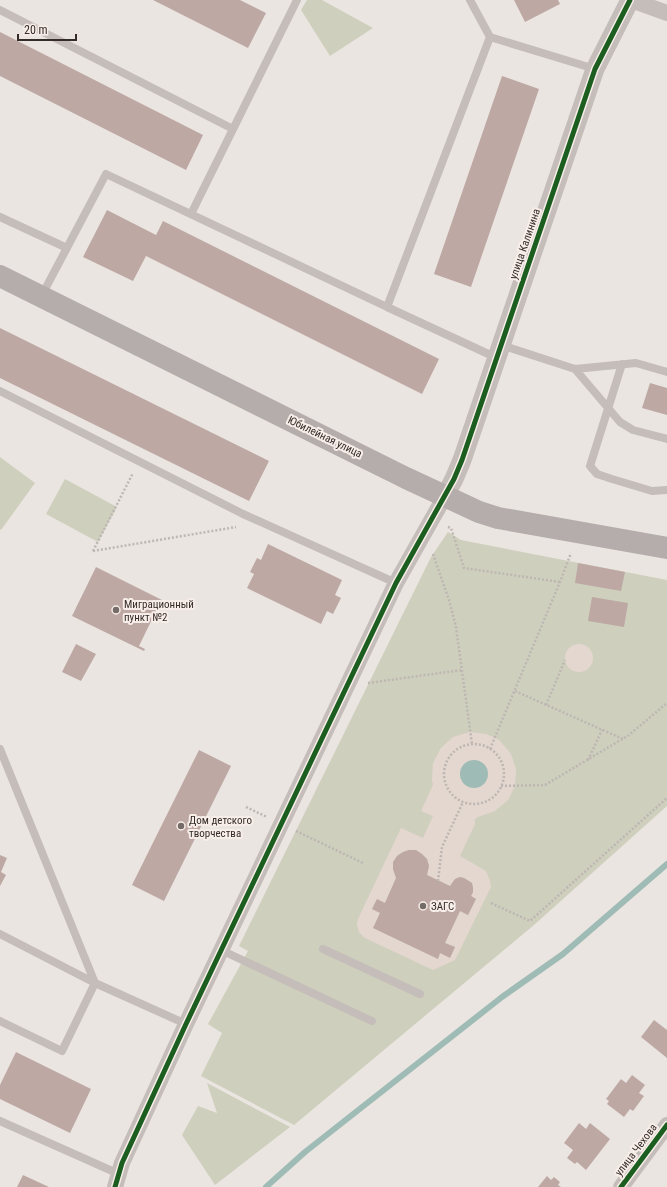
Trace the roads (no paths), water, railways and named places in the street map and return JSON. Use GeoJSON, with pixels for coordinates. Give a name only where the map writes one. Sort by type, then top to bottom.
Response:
{"type":"FeatureCollection","features":[{"type":"Feature","properties":{"kind":"main road","name":"Юбилейная улица"},"geometry":{"type":"LineString","coordinates":[[0,276],[479,512],[498,518],[667,548]]}},
{"type":"Feature","properties":{"kind":"street"},"geometry":{"type":"LineString","coordinates":[[631,0],[667,12]]}},
{"type":"Feature","properties":{"kind":"street","name":"улица Калинина"},"geometry":{"type":"LineString","coordinates":[[445,496],[462,460],[595,69],[631,0]]}},
{"type":"Feature","properties":{"kind":"street"},"geometry":{"type":"LineString","coordinates":[[117,1181],[122,1163],[186,1024],[396,583],[445,496]]}},
{"type":"Feature","properties":{"kind":"street","name":"улица Чехова"},"geometry":{"type":"LineString","coordinates":[[621,1187],[667,1125]]}},
{"type":"Feature","properties":{"kind":"lane"},"geometry":{"type":"LineString","coordinates":[[191,214],[297,0]]}},
{"type":"Feature","properties":{"kind":"lane"},"geometry":{"type":"LineString","coordinates":[[470,0],[490,37],[595,69]]}},
{"type":"Feature","properties":{"kind":"lane"},"geometry":{"type":"LineString","coordinates":[[0,10],[233,129]]}},
{"type":"Feature","properties":{"kind":"lane"},"geometry":{"type":"LineString","coordinates":[[387,307],[490,37]]}},
{"type":"Feature","properties":{"kind":"lane"},"geometry":{"type":"LineString","coordinates":[[42,296],[106,174],[387,307],[499,352],[575,369],[636,363],[667,372]]}},
{"type":"Feature","properties":{"kind":"lane"},"geometry":{"type":"LineString","coordinates":[[0,217],[67,248]]}},
{"type":"Feature","properties":{"kind":"lane"},"geometry":{"type":"LineString","coordinates":[[622,364],[590,466],[597,474],[612,479],[652,491],[667,490]]}},
{"type":"Feature","properties":{"kind":"lane"},"geometry":{"type":"LineString","coordinates":[[575,369],[620,422],[633,430],[667,439]]}},
{"type":"Feature","properties":{"kind":"lane"},"geometry":{"type":"LineString","coordinates":[[0,391],[262,522],[396,583]]}},
{"type":"Feature","properties":{"kind":"lane"},"geometry":{"type":"LineString","coordinates":[[0,1021],[62,1050],[95,983],[1,753]]}},
{"type":"Feature","properties":{"kind":"lane"},"geometry":{"type":"LineString","coordinates":[[0,934],[95,983],[186,1024]]}},
{"type":"Feature","properties":{"kind":"lane"},"geometry":{"type":"LineString","coordinates":[[323,949],[420,994]]}},
{"type":"Feature","properties":{"kind":"lane"},"geometry":{"type":"LineString","coordinates":[[222,950],[372,1021]]}},
{"type":"Feature","properties":{"kind":"lane"},"geometry":{"type":"LineString","coordinates":[[0,1121],[117,1181]]}},
{"type":"Feature","properties":{"kind":"water"},"geometry":{"type":"Polygon","coordinates":[[[474,760],[484,764],[488,774],[484,784],[474,788],[464,784],[460,774],[464,764],[474,760]]]}},
{"type":"Feature","properties":{"kind":"waterway"},"geometry":{"type":"LineString","coordinates":[[266,1187],[305,1152],[502,997],[563,954],[667,864]]}},
{"type":"Feature","properties":{"kind":"place","name":"Миграционный пункт №2"},"geometry":{"type":"Point","coordinates":[116,610]}},
{"type":"Feature","properties":{"kind":"place","name":"Дом детского творчества"},"geometry":{"type":"Point","coordinates":[181,826]}},
{"type":"Feature","properties":{"kind":"place","name":"ЗАГС"},"geometry":{"type":"Point","coordinates":[423,906]}}]}
